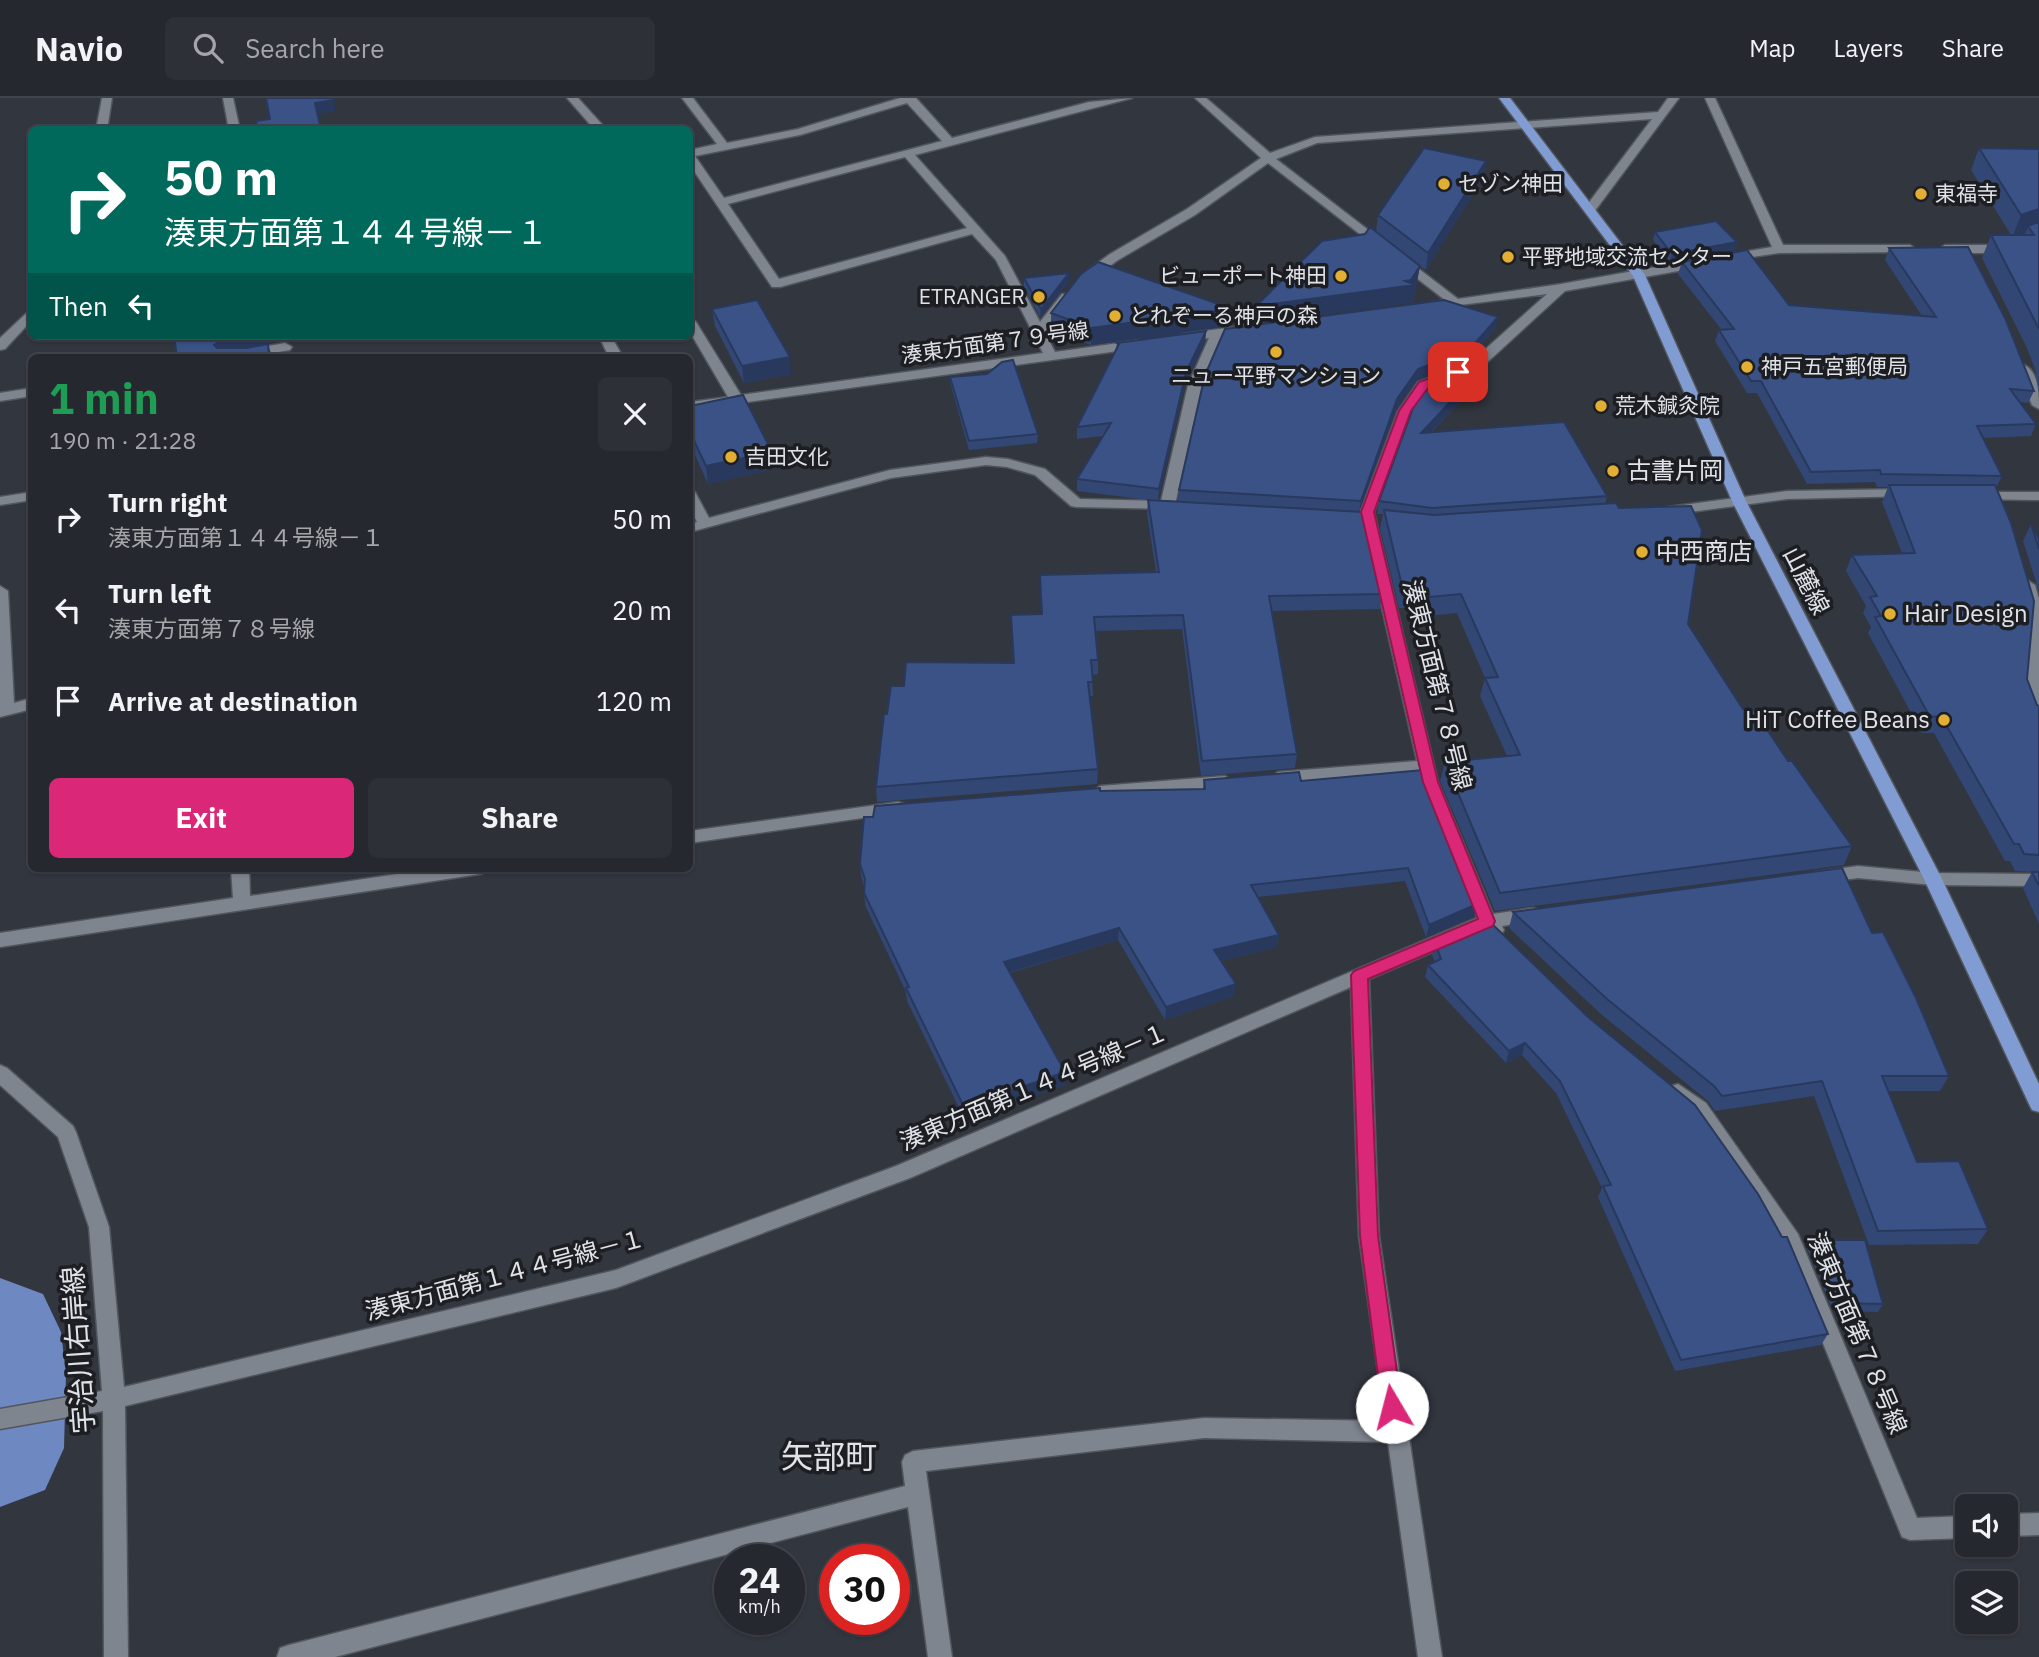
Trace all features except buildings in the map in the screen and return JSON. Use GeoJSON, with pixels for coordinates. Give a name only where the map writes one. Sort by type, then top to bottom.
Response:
{"type":"FeatureCollection","features":[{"type":"Feature","properties":{"kind":"main road","name":"山麓線"},"geometry":{"type":"LineString","coordinates":[[1504,98],[1639,275],[1740,501],[1933,879],[2039,1104]]}},
{"type":"Feature","properties":{"kind":"street"},"geometry":{"type":"LineString","coordinates":[[102,126],[107,98]]}},
{"type":"Feature","properties":{"kind":"street"},"geometry":{"type":"LineString","coordinates":[[228,98],[234,126]]}},
{"type":"Feature","properties":{"kind":"street"},"geometry":{"type":"LineString","coordinates":[[572,98],[598,126]]}},
{"type":"Feature","properties":{"kind":"street"},"geometry":{"type":"LineString","coordinates":[[688,98],[724,146]]}},
{"type":"Feature","properties":{"kind":"street"},"geometry":{"type":"LineString","coordinates":[[693,154],[800,132],[909,98],[949,142]]}},
{"type":"Feature","properties":{"kind":"street"},"geometry":{"type":"LineString","coordinates":[[720,203],[1089,104],[1127,98]]}},
{"type":"Feature","properties":{"kind":"street"},"geometry":{"type":"LineString","coordinates":[[1200,98],[1268,158],[1456,303]]}},
{"type":"Feature","properties":{"kind":"street"},"geometry":{"type":"LineString","coordinates":[[1590,209],[1674,98]]}},
{"type":"Feature","properties":{"kind":"street"},"geometry":{"type":"LineString","coordinates":[[1710,98],[1779,249]]}},
{"type":"Feature","properties":{"kind":"street","name":"湊東方面第７９号線"},"geometry":{"type":"LineString","coordinates":[[1039,332],[1074,286],[1114,257],[1191,212],[1268,158],[1315,140],[1661,115]]}},
{"type":"Feature","properties":{"kind":"street"},"geometry":{"type":"LineString","coordinates":[[908,154],[1001,259],[1051,357]]}},
{"type":"Feature","properties":{"kind":"street"},"geometry":{"type":"LineString","coordinates":[[693,160],[776,284],[975,229]]}},
{"type":"Feature","properties":{"kind":"street"},"geometry":{"type":"LineString","coordinates":[[1416,308],[1561,288],[1779,249],[1970,255],[2000,249],[2039,235]]}},
{"type":"Feature","properties":{"kind":"street","name":"湊東方面第７８号線"},"geometry":{"type":"LineString","coordinates":[[1509,944],[1487,921],[1426,766],[1367,512],[1405,411],[1423,385],[1476,365],[1561,288]]}},
{"type":"Feature","properties":{"kind":"street"},"geometry":{"type":"LineString","coordinates":[[0,346],[28,316]]}},
{"type":"Feature","properties":{"kind":"street"},"geometry":{"type":"LineString","coordinates":[[693,327],[737,400]]}},
{"type":"Feature","properties":{"kind":"street","name":"湊東方面第７９号線"},"geometry":{"type":"LineString","coordinates":[[693,406],[1258,328]]}},
{"type":"Feature","properties":{"kind":"street"},"geometry":{"type":"LineString","coordinates":[[693,527],[890,474],[986,461],[1008,463],[1040,472],[1076,503],[1174,507],[1195,385],[1218,333]]}},
{"type":"Feature","properties":{"kind":"street"},"geometry":{"type":"LineString","coordinates":[[245,354],[285,347]]}},
{"type":"Feature","properties":{"kind":"street"},"geometry":{"type":"LineString","coordinates":[[2018,354],[2039,404]]}},
{"type":"Feature","properties":{"kind":"street"},"geometry":{"type":"LineString","coordinates":[[0,397],[28,393]]}},
{"type":"Feature","properties":{"kind":"street"},"geometry":{"type":"LineString","coordinates":[[1651,512],[1787,495],[1918,494]]}},
{"type":"Feature","properties":{"kind":"street"},"geometry":{"type":"LineString","coordinates":[[1957,495],[1998,501],[2039,496]]}},
{"type":"Feature","properties":{"kind":"street"},"geometry":{"type":"LineString","coordinates":[[0,501],[28,497]]}},
{"type":"Feature","properties":{"kind":"street"},"geometry":{"type":"LineString","coordinates":[[693,501],[705,524]]}},
{"type":"Feature","properties":{"kind":"street"},"geometry":{"type":"LineString","coordinates":[[2021,565],[2037,617],[2029,695],[2039,721]]}},
{"type":"Feature","properties":{"kind":"street"},"geometry":{"type":"LineString","coordinates":[[0,592],[3,712],[28,704]]}},
{"type":"Feature","properties":{"kind":"street"},"geometry":{"type":"LineString","coordinates":[[1078,794],[1426,766]]}},
{"type":"Feature","properties":{"kind":"street"},"geometry":{"type":"LineString","coordinates":[[693,837],[856,812],[911,807]]}},
{"type":"Feature","properties":{"kind":"street"},"geometry":{"type":"LineString","coordinates":[[240,872],[242,904]]}},
{"type":"Feature","properties":{"kind":"street"},"geometry":{"type":"LineString","coordinates":[[0,940],[454,872]]}},
{"type":"Feature","properties":{"kind":"street"},"geometry":{"type":"LineString","coordinates":[[1803,879],[1858,872],[1933,879],[2039,880]]}},
{"type":"Feature","properties":{"kind":"street","name":"湊東方面第１４４号線－１"},"geometry":{"type":"LineString","coordinates":[[0,1419],[114,1399],[616,1279],[903,1172],[1487,921],[1556,912]]}},
{"type":"Feature","properties":{"kind":"street"},"geometry":{"type":"LineString","coordinates":[[1360,975],[1369,1236],[1395,1432],[1430,1657]]}},
{"type":"Feature","properties":{"kind":"street","name":"宇治川右岸線"},"geometry":{"type":"LineString","coordinates":[[0,1073],[66,1132],[99,1227],[114,1399],[116,1657]]}},
{"type":"Feature","properties":{"kind":"street","name":"湊東方面第７８号線"},"geometry":{"type":"LineString","coordinates":[[1667,1082],[1699,1108],[1791,1240],[1910,1529],[1955,1527]]}},
{"type":"Feature","properties":{"kind":"street"},"geometry":{"type":"LineString","coordinates":[[940,1657],[913,1461],[1205,1428],[1395,1432]]}},
{"type":"Feature","properties":{"kind":"street"},"geometry":{"type":"LineString","coordinates":[[289,1657],[918,1494]]}},
{"type":"Feature","properties":{"kind":"street"},"geometry":{"type":"LineString","coordinates":[[2018,1525],[2039,1524]]}},
{"type":"Feature","properties":{"kind":"waterway"},"geometry":{"type":"LineString","coordinates":[[0,1332],[4,1374],[0,1448]]}},
{"type":"Feature","properties":{"kind":"place","name":"セゾン神田"},"geometry":{"type":"Point","coordinates":[1444,184]}},
{"type":"Feature","properties":{"kind":"place","name":"東福寺"},"geometry":{"type":"Point","coordinates":[1921,194]}},
{"type":"Feature","properties":{"kind":"place","name":"平野地域交流センター"},"geometry":{"type":"Point","coordinates":[1508,257]}},
{"type":"Feature","properties":{"kind":"place","name":"ビューポート神田"},"geometry":{"type":"Point","coordinates":[1341,276]}},
{"type":"Feature","properties":{"kind":"place","name":"ETRANGER"},"geometry":{"type":"Point","coordinates":[1039,297]}},
{"type":"Feature","properties":{"kind":"place","name":"とれぞーる神戸の森"},"geometry":{"type":"Point","coordinates":[1115,316]}},
{"type":"Feature","properties":{"kind":"place","name":"ニュー平野マンション"},"geometry":{"type":"Point","coordinates":[1276,352]}},
{"type":"Feature","properties":{"kind":"place","name":"神戸五宮郵便局"},"geometry":{"type":"Point","coordinates":[1747,367]}},
{"type":"Feature","properties":{"kind":"place","name":"荒木鍼灸院"},"geometry":{"type":"Point","coordinates":[1601,406]}},
{"type":"Feature","properties":{"kind":"place","name":"吉田文化"},"geometry":{"type":"Point","coordinates":[731,457]}},
{"type":"Feature","properties":{"kind":"place","name":"古書片岡"},"geometry":{"type":"Point","coordinates":[1613,471]}},
{"type":"Feature","properties":{"kind":"place","name":"中西商店"},"geometry":{"type":"Point","coordinates":[1642,552]}},
{"type":"Feature","properties":{"kind":"place","name":"Hair Design"},"geometry":{"type":"Point","coordinates":[1890,614]}},
{"type":"Feature","properties":{"kind":"place","name":"HiT Coffee Beans"},"geometry":{"type":"Point","coordinates":[1944,720]}},
{"type":"Feature","properties":{"kind":"district","name":"矢部町"},"geometry":{"type":"Point","coordinates":[829,1457]}},
{"type":"Feature","properties":{"kind":"route"},"geometry":{"type":"LineString","coordinates":[[1392,1407],[1369,1236],[1360,975],[1487,921],[1430,782],[1367,512],[1405,411],[1423,385],[1458,372]]}}]}
